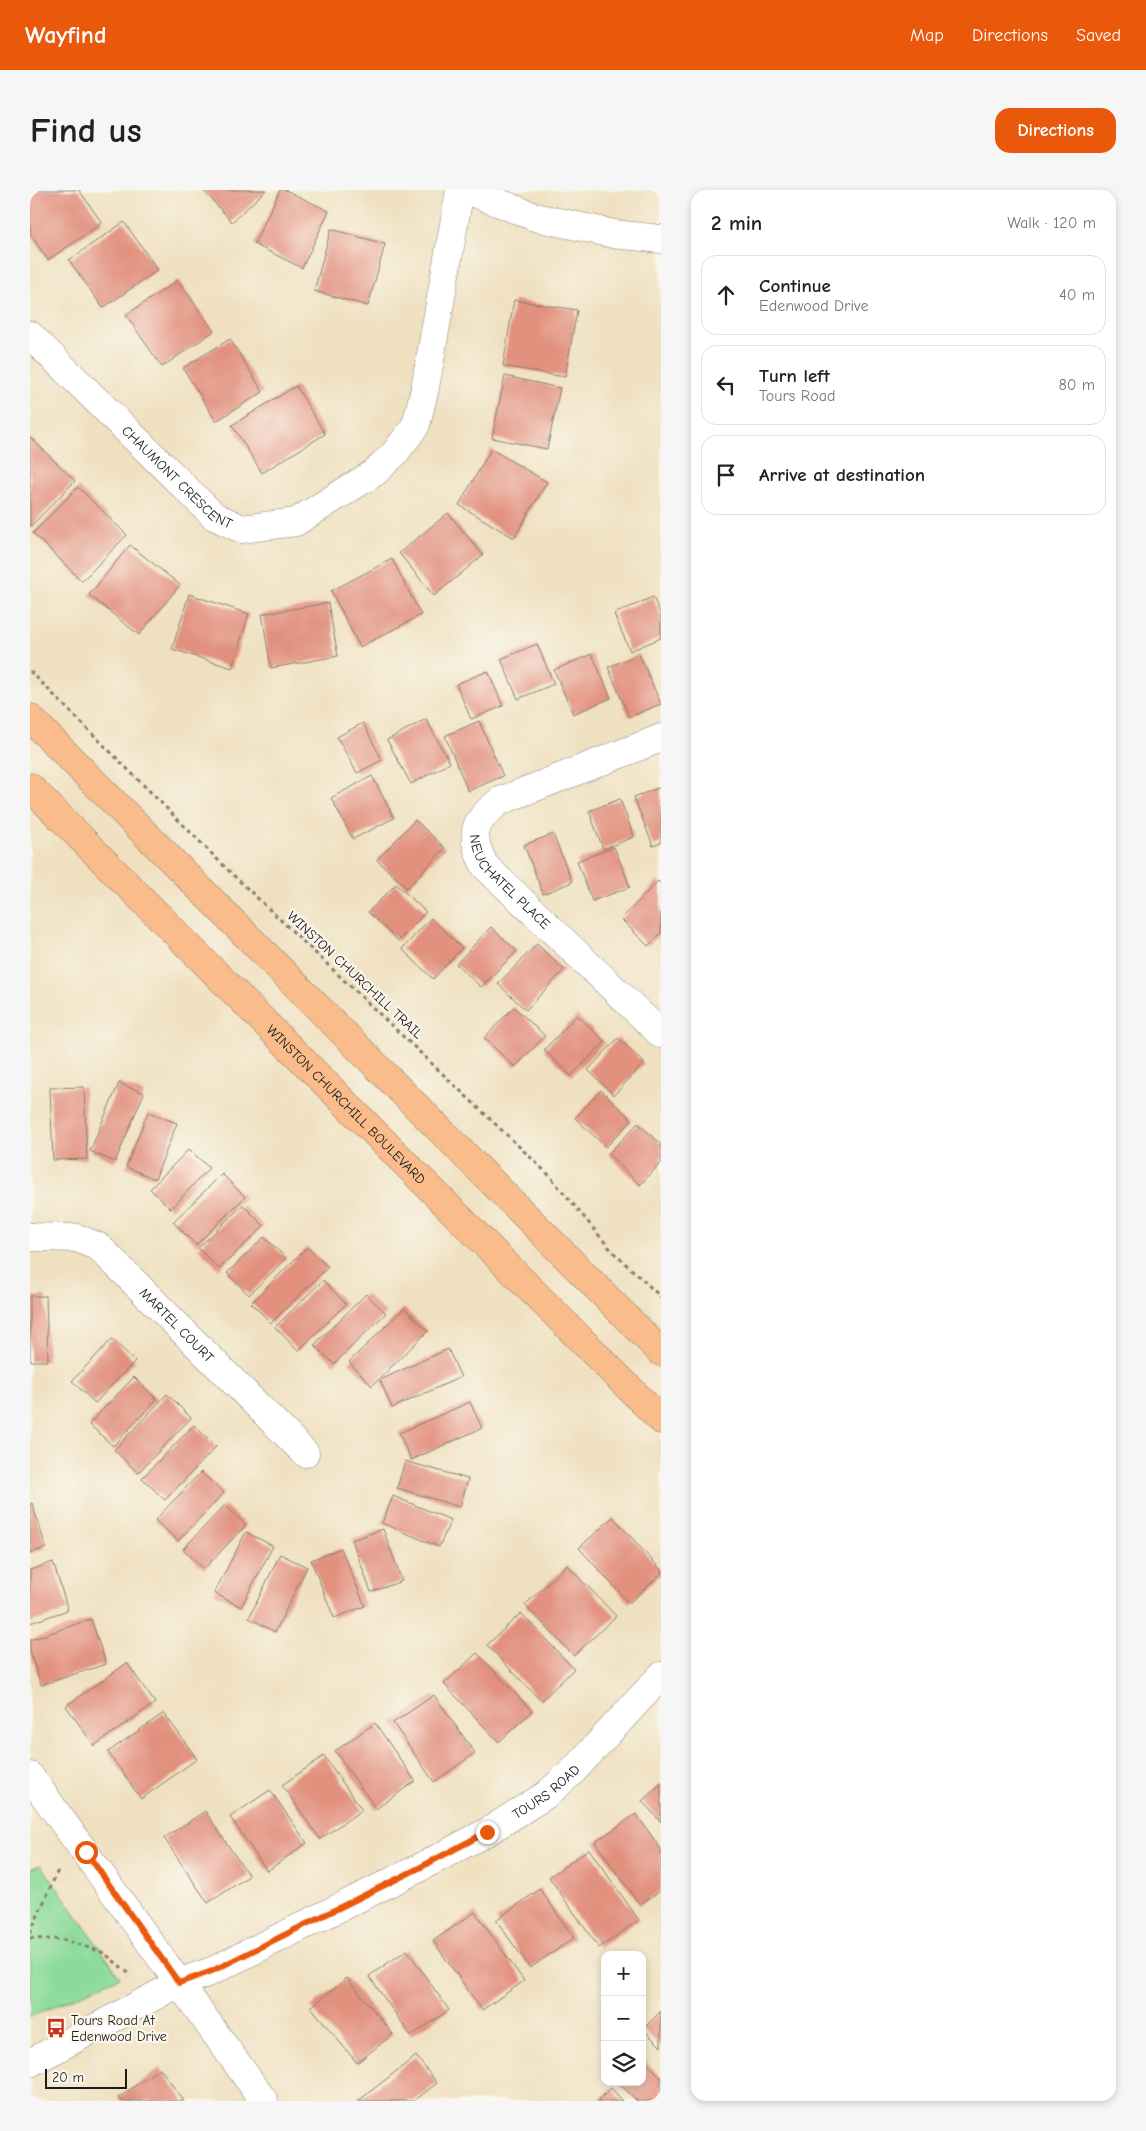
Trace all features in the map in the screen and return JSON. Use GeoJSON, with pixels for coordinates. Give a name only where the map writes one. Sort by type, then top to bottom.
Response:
{"type":"FeatureCollection","features":[{"type":"Feature","properties":{"kind":"main road"},"geometry":{"type":"LineString","coordinates":[[30,718],[661,1352]]}},
{"type":"Feature","properties":{"kind":"main road","name":"WINSTON CHURCHILL BOULEVARD"},"geometry":{"type":"LineString","coordinates":[[30,787],[661,1420]]}},
{"type":"Feature","properties":{"kind":"street","name":"CHAUMONT CRESCENT"},"geometry":{"type":"LineString","coordinates":[[30,334],[214,516],[242,529],[296,522],[374,474],[395,453],[416,425],[425,388],[460,190]]}},
{"type":"Feature","properties":{"kind":"street"},"geometry":{"type":"LineString","coordinates":[[467,190],[534,217],[614,234],[661,239]]}},
{"type":"Feature","properties":{"kind":"street","name":"NEUCHATEL PLACE"},"geometry":{"type":"LineString","coordinates":[[661,738],[500,801],[484,813],[475,831],[476,849],[485,866],[661,1034]]}},
{"type":"Feature","properties":{"kind":"street","name":"MARTEL COURT"},"geometry":{"type":"LineString","coordinates":[[30,1237],[77,1238],[99,1247],[305,1453]]}},
{"type":"Feature","properties":{"kind":"street","name":"TOURS ROAD"},"geometry":{"type":"LineString","coordinates":[[30,2063],[179,1983],[212,1971],[487,1832],[538,1800],[573,1771],[661,1676]]}},
{"type":"Feature","properties":{"kind":"street"},"geometry":{"type":"LineString","coordinates":[[30,1776],[264,2101]]}},
{"type":"Feature","properties":{"kind":"path","name":"WINSTON CHURCHILL TRAIL"},"geometry":{"type":"LineString","coordinates":[[30,670],[229,871],[548,1174],[613,1252],[661,1297]]}},
{"type":"Feature","properties":{"kind":"path"},"geometry":{"type":"LineString","coordinates":[[30,1933],[60,1868]]}},
{"type":"Feature","properties":{"kind":"path"},"geometry":{"type":"LineString","coordinates":[[30,1938],[65,1940],[104,1953],[131,1975]]}},
{"type":"Feature","properties":{"kind":"green space"},"geometry":{"type":"Polygon","coordinates":[[[41,1865],[120,1977],[30,2017],[30,1869],[41,1865]]]}},
{"type":"Feature","properties":{"kind":"building"},"geometry":{"type":"Polygon","coordinates":[[[38,190],[79,190],[102,223],[48,260],[30,234],[30,196],[38,190]]]}},
{"type":"Feature","properties":{"kind":"building"},"geometry":{"type":"Polygon","coordinates":[[[203,190],[266,190],[232,222],[203,190]]]}},
{"type":"Feature","properties":{"kind":"building"},"geometry":{"type":"Polygon","coordinates":[[[280,190],[285,190],[329,211],[302,268],[254,244],[280,190]]]}},
{"type":"Feature","properties":{"kind":"building"},"geometry":{"type":"Polygon","coordinates":[[[124,222],[158,270],[103,308],[69,260],[124,222]]]}},
{"type":"Feature","properties":{"kind":"building"},"geometry":{"type":"Polygon","coordinates":[[[331,229],[385,244],[368,306],[314,291],[331,229]]]}},
{"type":"Feature","properties":{"kind":"building"},"geometry":{"type":"Polygon","coordinates":[[[178,280],[214,331],[162,367],[126,315],[178,280]]]}},
{"type":"Feature","properties":{"kind":"building"},"geometry":{"type":"Polygon","coordinates":[[[514,300],[577,310],[565,377],[503,366],[514,300]]]}},
{"type":"Feature","properties":{"kind":"building"},"geometry":{"type":"Polygon","coordinates":[[[230,339],[263,392],[216,421],[183,368],[230,339]]]}},
{"type":"Feature","properties":{"kind":"building"},"geometry":{"type":"Polygon","coordinates":[[[505,376],[560,388],[547,449],[492,438],[505,376]]]}},
{"type":"Feature","properties":{"kind":"building"},"geometry":{"type":"Polygon","coordinates":[[[296,386],[325,434],[262,473],[232,425],[296,386]]]}},
{"type":"Feature","properties":{"kind":"building"},"geometry":{"type":"Polygon","coordinates":[[[30,437],[75,481],[30,527],[30,437]]]}},
{"type":"Feature","properties":{"kind":"building"},"geometry":{"type":"Polygon","coordinates":[[[491,449],[547,482],[514,538],[459,505],[491,449]]]}},
{"type":"Feature","properties":{"kind":"building"},"geometry":{"type":"Polygon","coordinates":[[[78,487],[127,535],[82,581],[33,533],[78,487]]]}},
{"type":"Feature","properties":{"kind":"building"},"geometry":{"type":"Polygon","coordinates":[[[448,513],[483,555],[434,596],[399,553],[448,513]]]}},
{"type":"Feature","properties":{"kind":"building"},"geometry":{"type":"Polygon","coordinates":[[[130,545],[180,585],[139,635],[89,595],[130,545]]]}},
{"type":"Feature","properties":{"kind":"building"},"geometry":{"type":"Polygon","coordinates":[[[392,559],[421,615],[360,647],[331,591],[392,559]]]}},
{"type":"Feature","properties":{"kind":"building"},"geometry":{"type":"Polygon","coordinates":[[[189,594],[249,614],[232,668],[172,649],[189,594]]]}},
{"type":"Feature","properties":{"kind":"building"},"geometry":{"type":"Polygon","coordinates":[[[653,597],[661,616],[661,638],[630,651],[614,614],[653,597]]]}},
{"type":"Feature","properties":{"kind":"building"},"geometry":{"type":"Polygon","coordinates":[[[328,603],[338,656],[271,668],[262,614],[328,603]]]}},
{"type":"Feature","properties":{"kind":"building"},"geometry":{"type":"Polygon","coordinates":[[[537,644],[554,684],[518,699],[501,659],[537,644]]]}},
{"type":"Feature","properties":{"kind":"building"},"geometry":{"type":"Polygon","coordinates":[[[592,654],[611,698],[573,714],[554,670],[592,654]]]}},
{"type":"Feature","properties":{"kind":"building"},"geometry":{"type":"Polygon","coordinates":[[[639,654],[661,704],[629,717],[608,667],[639,654]]]}},
{"type":"Feature","properties":{"kind":"building"},"geometry":{"type":"Polygon","coordinates":[[[488,671],[503,706],[471,719],[456,684],[488,671]]]}},
{"type":"Feature","properties":{"kind":"building"},"geometry":{"type":"Polygon","coordinates":[[[426,719],[450,763],[411,784],[387,740],[426,719]]]}},
{"type":"Feature","properties":{"kind":"building"},"geometry":{"type":"Polygon","coordinates":[[[479,721],[503,776],[468,791],[445,736],[479,721]]]}},
{"type":"Feature","properties":{"kind":"building"},"geometry":{"type":"Polygon","coordinates":[[[363,723],[382,760],[357,773],[337,737],[363,723]]]}},
{"type":"Feature","properties":{"kind":"building"},"geometry":{"type":"Polygon","coordinates":[[[372,776],[394,818],[353,839],[331,798],[372,776]]]}},
{"type":"Feature","properties":{"kind":"building"},"geometry":{"type":"Polygon","coordinates":[[[661,787],[661,843],[653,846],[634,797],[661,787]]]}},
{"type":"Feature","properties":{"kind":"building"},"geometry":{"type":"Polygon","coordinates":[[[620,799],[634,837],[603,849],[589,811],[620,799]]]}},
{"type":"Feature","properties":{"kind":"building"},"geometry":{"type":"Polygon","coordinates":[[[415,820],[445,848],[407,888],[377,860],[415,820]]]}},
{"type":"Feature","properties":{"kind":"building"},"geometry":{"type":"Polygon","coordinates":[[[553,834],[572,882],[543,894],[524,845],[553,834]]]}},
{"type":"Feature","properties":{"kind":"building"},"geometry":{"type":"Polygon","coordinates":[[[614,847],[630,887],[592,901],[577,861],[614,847]]]}},
{"type":"Feature","properties":{"kind":"building"},"geometry":{"type":"Polygon","coordinates":[[[658,881],[661,884],[661,933],[648,946],[621,919],[658,881]]]}},
{"type":"Feature","properties":{"kind":"building"},"geometry":{"type":"Polygon","coordinates":[[[396,884],[426,912],[398,941],[368,912],[396,884]]]}},
{"type":"Feature","properties":{"kind":"building"},"geometry":{"type":"Polygon","coordinates":[[[431,918],[462,948],[433,979],[402,949],[431,918]]]}},
{"type":"Feature","properties":{"kind":"building"},"geometry":{"type":"Polygon","coordinates":[[[491,927],[517,951],[481,987],[456,964],[491,927]]]}},
{"type":"Feature","properties":{"kind":"building"},"geometry":{"type":"Polygon","coordinates":[[[537,944],[564,970],[526,1010],[498,984],[537,944]]]}},
{"type":"Feature","properties":{"kind":"building"},"geometry":{"type":"Polygon","coordinates":[[[514,1007],[545,1036],[515,1067],[484,1038],[514,1007]]]}},
{"type":"Feature","properties":{"kind":"building"},"geometry":{"type":"Polygon","coordinates":[[[577,1015],[605,1042],[571,1076],[544,1050],[577,1015]]]}},
{"type":"Feature","properties":{"kind":"building"},"geometry":{"type":"Polygon","coordinates":[[[618,1038],[644,1063],[614,1095],[588,1070],[618,1038]]]}},
{"type":"Feature","properties":{"kind":"building"},"geometry":{"type":"Polygon","coordinates":[[[119,1083],[144,1093],[115,1162],[90,1151],[119,1083]]]}},
{"type":"Feature","properties":{"kind":"building"},"geometry":{"type":"Polygon","coordinates":[[[84,1087],[87,1159],[53,1160],[50,1088],[84,1087]]]}},
{"type":"Feature","properties":{"kind":"building"},"geometry":{"type":"Polygon","coordinates":[[[601,1090],[632,1120],[606,1147],[575,1118],[601,1090]]]}},
{"type":"Feature","properties":{"kind":"building"},"geometry":{"type":"Polygon","coordinates":[[[148,1112],[177,1123],[155,1179],[126,1167],[148,1112]]]}},
{"type":"Feature","properties":{"kind":"building"},"geometry":{"type":"Polygon","coordinates":[[[638,1123],[661,1144],[661,1163],[640,1185],[608,1154],[638,1123]]]}},
{"type":"Feature","properties":{"kind":"building"},"geometry":{"type":"Polygon","coordinates":[[[189,1149],[209,1168],[171,1209],[150,1189],[189,1149]]]}},
{"type":"Feature","properties":{"kind":"building"},"geometry":{"type":"Polygon","coordinates":[[[222,1174],[245,1197],[196,1245],[173,1222],[222,1174]]]}},
{"type":"Feature","properties":{"kind":"building"},"geometry":{"type":"Polygon","coordinates":[[[243,1205],[264,1226],[219,1269],[198,1248],[243,1205]]]}},
{"type":"Feature","properties":{"kind":"building"},"geometry":{"type":"Polygon","coordinates":[[[264,1237],[286,1258],[249,1295],[227,1273],[264,1237]]]}},
{"type":"Feature","properties":{"kind":"building"},"geometry":{"type":"Polygon","coordinates":[[[307,1247],[328,1267],[271,1323],[251,1303],[307,1247]]]}},
{"type":"Feature","properties":{"kind":"building"},"geometry":{"type":"Polygon","coordinates":[[[323,1280],[346,1304],[298,1351],[275,1327],[323,1280]]]}},
{"type":"Feature","properties":{"kind":"building"},"geometry":{"type":"Polygon","coordinates":[[[366,1294],[386,1313],[334,1364],[314,1345],[366,1294]]]}},
{"type":"Feature","properties":{"kind":"building"},"geometry":{"type":"Polygon","coordinates":[[[30,1296],[46,1296],[48,1361],[30,1361],[30,1296]]]}},
{"type":"Feature","properties":{"kind":"building"},"geometry":{"type":"Polygon","coordinates":[[[404,1308],[428,1331],[372,1386],[349,1362],[404,1308]]]}},
{"type":"Feature","properties":{"kind":"building"},"geometry":{"type":"Polygon","coordinates":[[[112,1339],[135,1361],[95,1403],[72,1381],[112,1339]]]}},
{"type":"Feature","properties":{"kind":"building"},"geometry":{"type":"Polygon","coordinates":[[[448,1349],[461,1377],[392,1408],[380,1380],[448,1349]]]}},
{"type":"Feature","properties":{"kind":"building"},"geometry":{"type":"Polygon","coordinates":[[[134,1377],[157,1399],[113,1446],[89,1424],[134,1377]]]}},
{"type":"Feature","properties":{"kind":"building"},"geometry":{"type":"Polygon","coordinates":[[[167,1394],[191,1418],[138,1473],[114,1450],[167,1394]]]}},
{"type":"Feature","properties":{"kind":"building"},"geometry":{"type":"Polygon","coordinates":[[[470,1402],[482,1428],[411,1460],[399,1433],[470,1402]]]}},
{"type":"Feature","properties":{"kind":"building"},"geometry":{"type":"Polygon","coordinates":[[[194,1425],[216,1447],[165,1500],[142,1478],[194,1425]]]}},
{"type":"Feature","properties":{"kind":"building"},"geometry":{"type":"Polygon","coordinates":[[[405,1461],[468,1479],[460,1507],[397,1488],[405,1461]]]}},
{"type":"Feature","properties":{"kind":"building"},"geometry":{"type":"Polygon","coordinates":[[[201,1472],[224,1493],[178,1541],[155,1520],[201,1472]]]}},
{"type":"Feature","properties":{"kind":"building"},"geometry":{"type":"Polygon","coordinates":[[[393,1496],[451,1520],[439,1547],[382,1523],[393,1496]]]}},
{"type":"Feature","properties":{"kind":"building"},"geometry":{"type":"Polygon","coordinates":[[[32,1503],[46,1548],[30,1553],[30,1504],[32,1503]]]}},
{"type":"Feature","properties":{"kind":"building"},"geometry":{"type":"Polygon","coordinates":[[[225,1505],[246,1525],[204,1569],[183,1549],[225,1505]]]}},
{"type":"Feature","properties":{"kind":"building"},"geometry":{"type":"Polygon","coordinates":[[[613,1517],[661,1570],[661,1574],[629,1603],[579,1548],[613,1517]]]}},
{"type":"Feature","properties":{"kind":"building"},"geometry":{"type":"Polygon","coordinates":[[[383,1529],[402,1581],[371,1592],[352,1540],[383,1529]]]}},
{"type":"Feature","properties":{"kind":"building"},"geometry":{"type":"Polygon","coordinates":[[[246,1532],[273,1546],[241,1607],[214,1593],[246,1532]]]}},
{"type":"Feature","properties":{"kind":"building"},"geometry":{"type":"Polygon","coordinates":[[[341,1548],[365,1606],[334,1618],[311,1560],[341,1548]]]}},
{"type":"Feature","properties":{"kind":"building"},"geometry":{"type":"Polygon","coordinates":[[[280,1554],[307,1567],[275,1632],[249,1618],[280,1554]]]}},
{"type":"Feature","properties":{"kind":"building"},"geometry":{"type":"Polygon","coordinates":[[[53,1562],[68,1610],[30,1623],[30,1570],[53,1562]]]}},
{"type":"Feature","properties":{"kind":"building"},"geometry":{"type":"Polygon","coordinates":[[[567,1565],[616,1616],[574,1656],[525,1605],[567,1565]]]}},
{"type":"Feature","properties":{"kind":"building"},"geometry":{"type":"Polygon","coordinates":[[[521,1613],[574,1669],[541,1701],[487,1645],[521,1613]]]}},
{"type":"Feature","properties":{"kind":"building"},"geometry":{"type":"Polygon","coordinates":[[[91,1619],[106,1664],[41,1685],[30,1652],[30,1640],[91,1619]]]}},
{"type":"Feature","properties":{"kind":"building"},"geometry":{"type":"Polygon","coordinates":[[[477,1653],[532,1711],[499,1742],[444,1684],[477,1653]]]}},
{"type":"Feature","properties":{"kind":"building"},"geometry":{"type":"Polygon","coordinates":[[[127,1663],[155,1703],[94,1746],[66,1706],[127,1663]]]}},
{"type":"Feature","properties":{"kind":"building"},"geometry":{"type":"Polygon","coordinates":[[[434,1695],[475,1753],[434,1782],[393,1723],[434,1695]]]}},
{"type":"Feature","properties":{"kind":"building"},"geometry":{"type":"Polygon","coordinates":[[[164,1713],[197,1759],[141,1799],[108,1752],[164,1713]]]}},
{"type":"Feature","properties":{"kind":"building"},"geometry":{"type":"Polygon","coordinates":[[[375,1723],[415,1781],[376,1809],[335,1751],[375,1723]]]}},
{"type":"Feature","properties":{"kind":"building"},"geometry":{"type":"Polygon","coordinates":[[[324,1756],[362,1810],[320,1839],[282,1785],[324,1756]]]}},
{"type":"Feature","properties":{"kind":"building"},"geometry":{"type":"Polygon","coordinates":[[[661,1783],[661,1822],[642,1801],[661,1783]]]}},
{"type":"Feature","properties":{"kind":"building"},"geometry":{"type":"Polygon","coordinates":[[[270,1790],[307,1843],[267,1871],[230,1817],[270,1790]]]}},
{"type":"Feature","properties":{"kind":"building"},"geometry":{"type":"Polygon","coordinates":[[[205,1811],[249,1876],[208,1903],[164,1838],[205,1811]]]}},
{"type":"Feature","properties":{"kind":"building"},"geometry":{"type":"Polygon","coordinates":[[[636,1814],[661,1849],[661,1890],[640,1905],[595,1842],[636,1814]]]}},
{"type":"Feature","properties":{"kind":"building"},"geometry":{"type":"Polygon","coordinates":[[[589,1849],[639,1920],[599,1948],[549,1877],[589,1849]]]}},
{"type":"Feature","properties":{"kind":"building"},"geometry":{"type":"Polygon","coordinates":[[[540,1889],[574,1938],[530,1968],[496,1920],[540,1889]]]}},
{"type":"Feature","properties":{"kind":"building"},"geometry":{"type":"Polygon","coordinates":[[[475,1912],[524,1981],[482,2010],[433,1941],[475,1912]]]}},
{"type":"Feature","properties":{"kind":"building"},"geometry":{"type":"Polygon","coordinates":[[[407,1950],[449,2010],[411,2036],[369,1976],[407,1950]]]}},
{"type":"Feature","properties":{"kind":"building"},"geometry":{"type":"Polygon","coordinates":[[[347,1978],[393,2034],[357,2063],[311,2007],[347,1978]]]}},
{"type":"Feature","properties":{"kind":"building"},"geometry":{"type":"Polygon","coordinates":[[[661,2011],[661,2047],[646,2032],[646,2026],[661,2011]]]}},
{"type":"Feature","properties":{"kind":"building"},"geometry":{"type":"Polygon","coordinates":[[[416,2056],[437,2083],[414,2101],[358,2101],[416,2056]]]}},
{"type":"Feature","properties":{"kind":"building"},"geometry":{"type":"Polygon","coordinates":[[[646,2062],[661,2077],[661,2101],[637,2101],[622,2086],[646,2086],[646,2062]]]}},
{"type":"Feature","properties":{"kind":"building"},"geometry":{"type":"Polygon","coordinates":[[[160,2068],[184,2101],[121,2101],[118,2098],[160,2068]]]}},
{"type":"Feature","properties":{"kind":"building"},"geometry":{"type":"Polygon","coordinates":[[[611,2088],[623,2101],[598,2101],[611,2088]]]}},
{"type":"Feature","properties":{"kind":"place","name":"Tours Road At Edenwood Drive"},"geometry":{"type":"Point","coordinates":[56,2028]}},
{"type":"Feature","properties":{"kind":"route"},"geometry":{"type":"LineString","coordinates":[[86,1852],[179,1983],[212,1971],[487,1832]]}}]}
